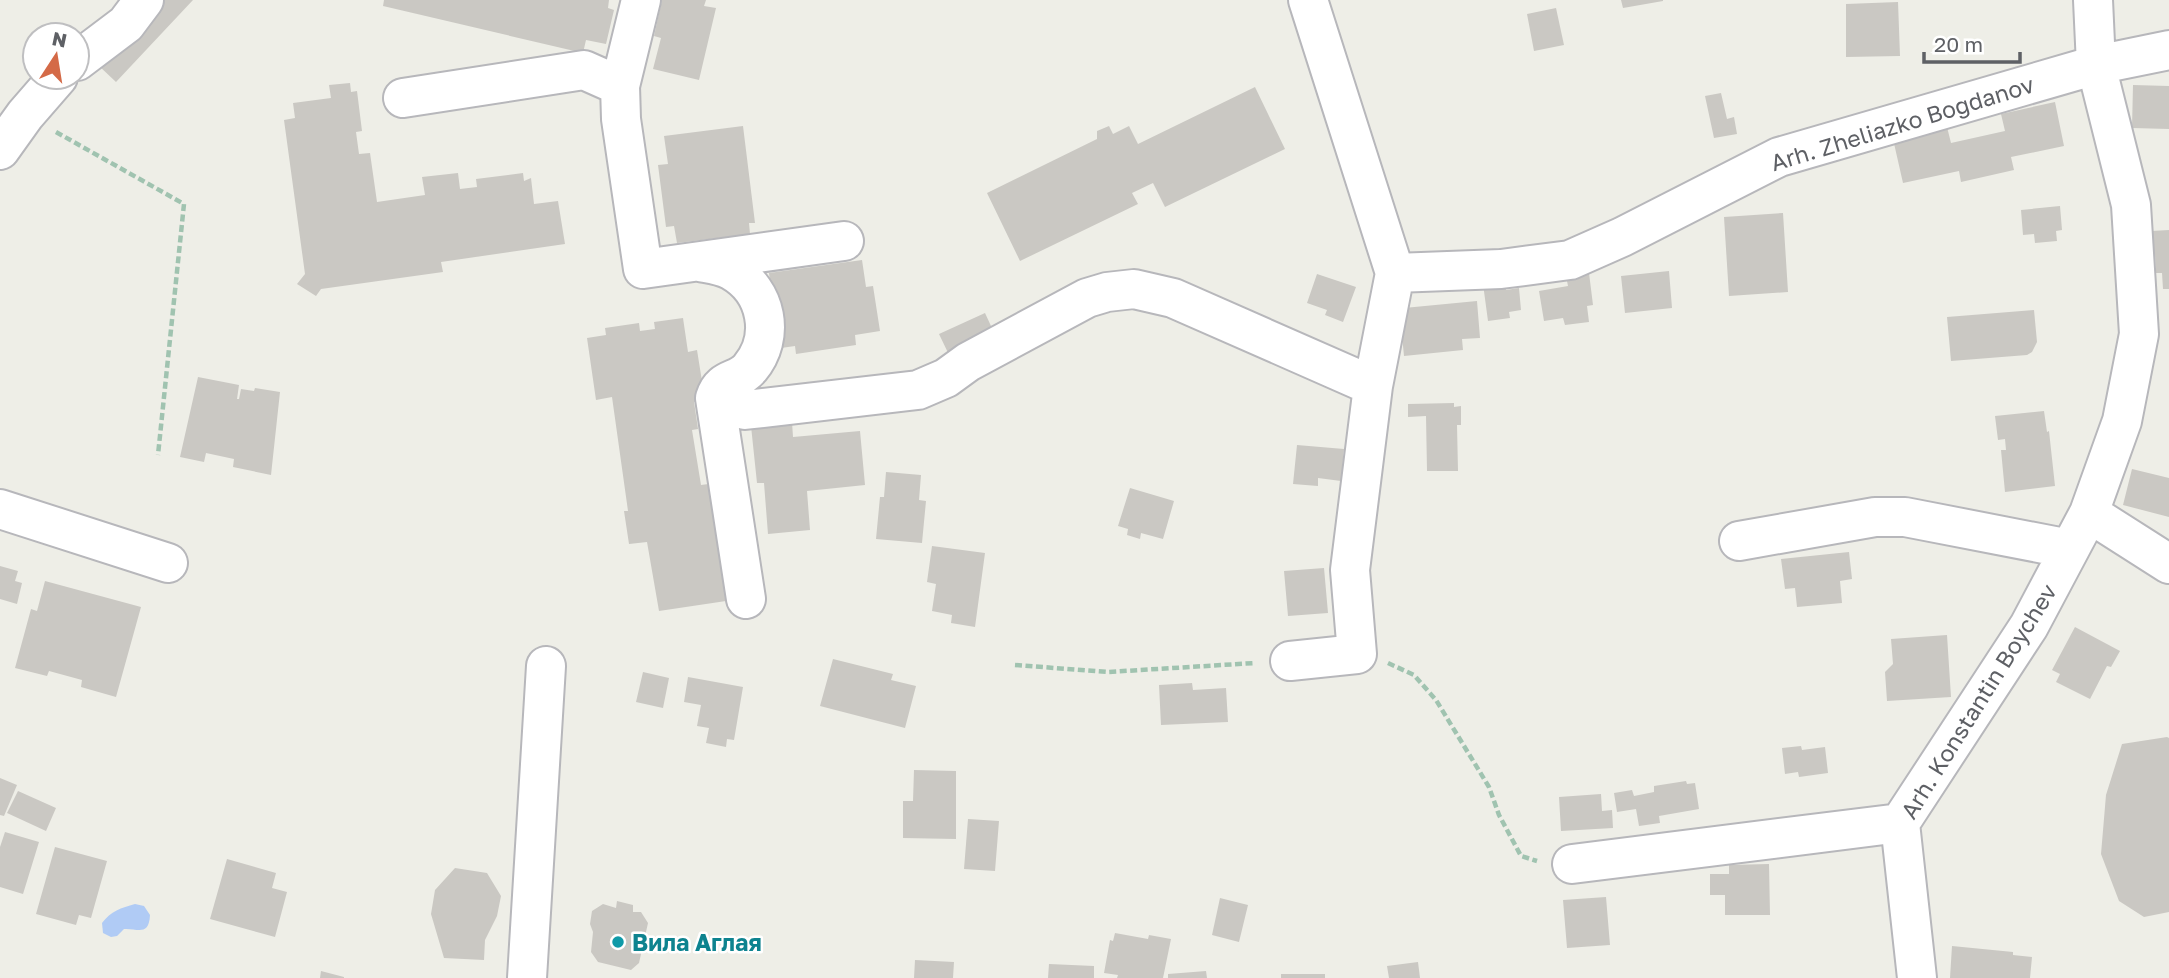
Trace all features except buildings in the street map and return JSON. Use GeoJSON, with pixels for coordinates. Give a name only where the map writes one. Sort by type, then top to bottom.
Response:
{"type":"FeatureCollection","features":[{"type":"Feature","properties":{"kind":"street"},"geometry":{"type":"LineString","coordinates":[[91,50],[126,24],[144,0]]}},
{"type":"Feature","properties":{"kind":"street"},"geometry":{"type":"LineString","coordinates":[[641,0],[620,86],[621,118],[643,269],[844,241]]}},
{"type":"Feature","properties":{"kind":"street"},"geometry":{"type":"LineString","coordinates":[[1290,661],[1357,654],[1350,570],[1373,386],[1395,272],[1308,0]]}},
{"type":"Feature","properties":{"kind":"street","name":"Arh. Konstantin Boychev"},"geometry":{"type":"LineString","coordinates":[[1916,978],[1900,823],[2029,626],[2089,513],[2122,421],[2139,334],[2132,205],[2096,65],[2093,0]]}},
{"type":"Feature","properties":{"kind":"street","name":"Arh. Zheliazko Bogdanov"},"geometry":{"type":"LineString","coordinates":[[1395,272],[1502,269],[1570,260],[1622,237],[1779,157],[2096,65],[2169,50]]}},
{"type":"Feature","properties":{"kind":"street"},"geometry":{"type":"LineString","coordinates":[[403,98],[584,71],[620,86]]}},
{"type":"Feature","properties":{"kind":"street"},"geometry":{"type":"LineString","coordinates":[[0,150],[46,91]]}},
{"type":"Feature","properties":{"kind":"street"},"geometry":{"type":"LineString","coordinates":[[701,262],[730,270],[743,278],[759,299],[766,325],[764,343],[758,359],[748,372],[725,382],[715,398],[746,600]]}},
{"type":"Feature","properties":{"kind":"street"},"geometry":{"type":"LineString","coordinates":[[745,410],[918,390],[946,378],[968,362],[1087,298],[1107,292],[1134,289],[1173,298],[1373,386]]}},
{"type":"Feature","properties":{"kind":"street"},"geometry":{"type":"LineString","coordinates":[[0,509],[168,563]]}},
{"type":"Feature","properties":{"kind":"street"},"geometry":{"type":"LineString","coordinates":[[2089,513],[2169,564]]}},
{"type":"Feature","properties":{"kind":"street"},"geometry":{"type":"LineString","coordinates":[[1739,541],[1875,517],[1905,517],[2070,549]]}},
{"type":"Feature","properties":{"kind":"street"},"geometry":{"type":"LineString","coordinates":[[527,978],[546,666]]}},
{"type":"Feature","properties":{"kind":"street"},"geometry":{"type":"LineString","coordinates":[[1572,864],[1900,823]]}},
{"type":"Feature","properties":{"kind":"path"},"geometry":{"type":"LineString","coordinates":[[25,115],[184,204],[158,455]]}},
{"type":"Feature","properties":{"kind":"path"},"geometry":{"type":"LineString","coordinates":[[1357,654],[1375,657],[1413,675],[1436,700],[1489,787],[1499,815],[1521,856],[1533,861],[1572,864]]}},
{"type":"Feature","properties":{"kind":"path"},"geometry":{"type":"LineString","coordinates":[[1015,665],[1108,672],[1290,661]]}},
{"type":"Feature","properties":{"kind":"water"},"geometry":{"type":"Polygon","coordinates":[[[135,904],[144,906],[150,915],[145,929],[124,929],[117,936],[111,937],[103,933],[102,923],[109,916],[135,904]]]}},
{"type":"Feature","properties":{"kind":"place","name":"Вила Аглая"},"geometry":{"type":"Point","coordinates":[618,942]}}]}
